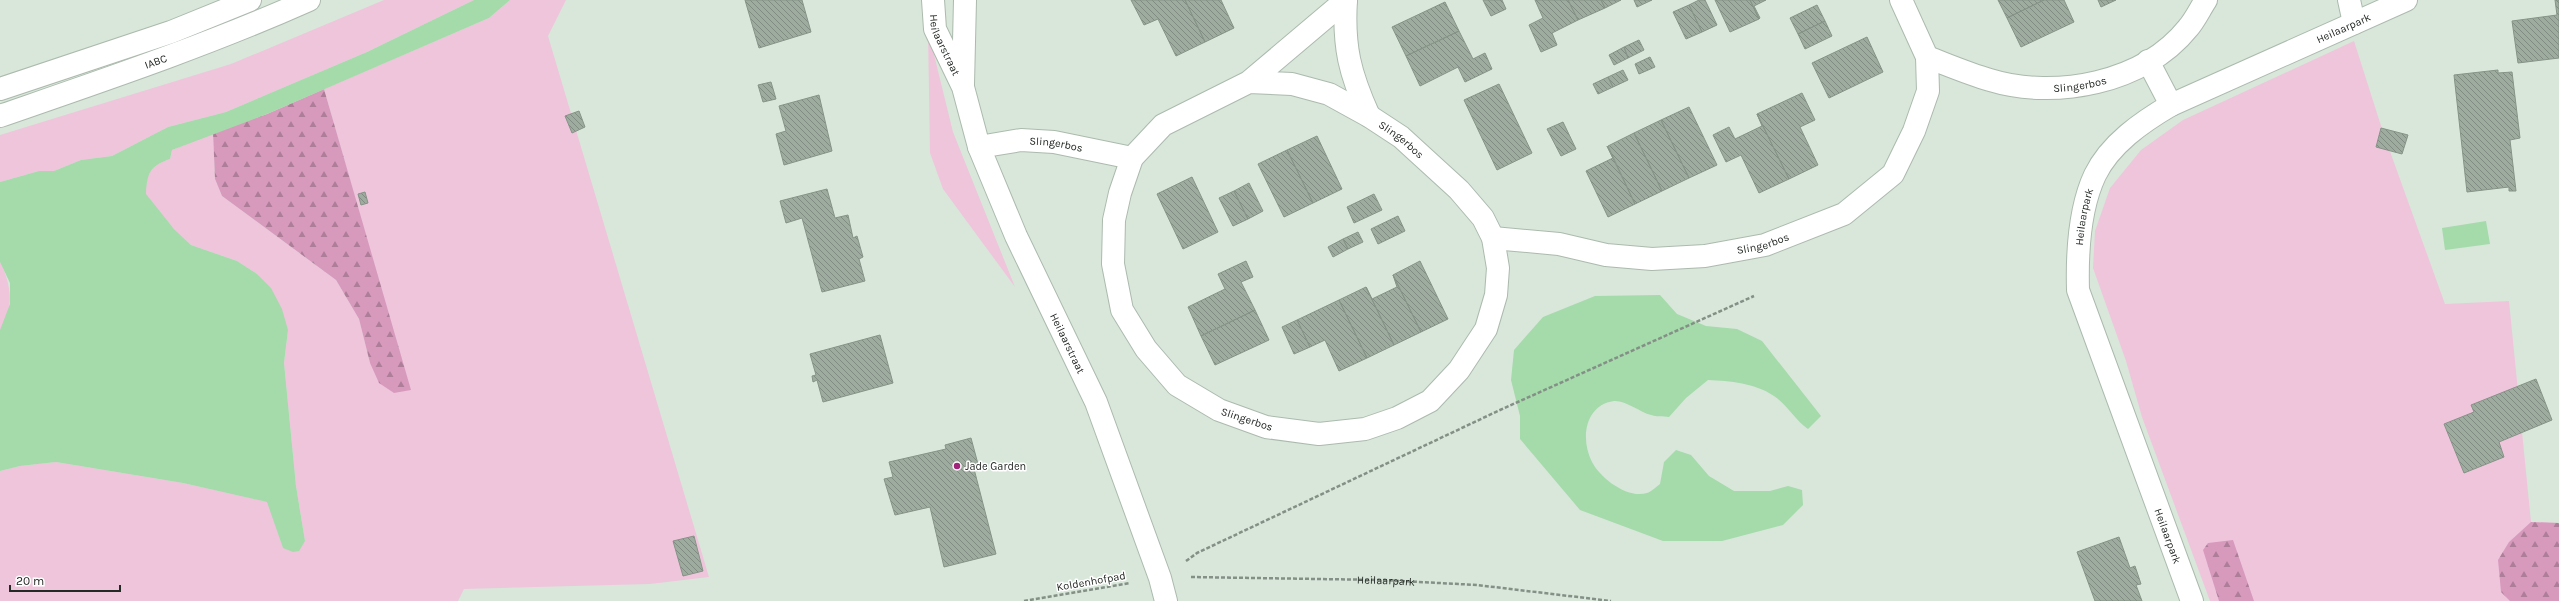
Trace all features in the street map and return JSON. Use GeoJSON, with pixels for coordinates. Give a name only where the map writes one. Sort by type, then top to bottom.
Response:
{"type":"FeatureCollection","features":[{"type":"Feature","properties":{"kind":"street","name":"IABC"},"geometry":{"type":"LineString","coordinates":[[0,89],[171,32],[250,0]]}},
{"type":"Feature","properties":{"kind":"street","name":"IABC"},"geometry":{"type":"LineString","coordinates":[[0,116],[193,48],[309,0]]}},
{"type":"Feature","properties":{"kind":"street","name":"Heilaarstraat"},"geometry":{"type":"LineString","coordinates":[[933,0],[935,29],[963,88],[979,147],[1016,236],[1096,402],[1160,578],[1166,601]]}},
{"type":"Feature","properties":{"kind":"street","name":"Heilaarstraat"},"geometry":{"type":"LineString","coordinates":[[963,88],[965,0]]}},
{"type":"Feature","properties":{"kind":"street","name":"Slingerbos"},"geometry":{"type":"LineString","coordinates":[[1249,82],[1292,84],[1329,94],[1369,116],[1400,137],[1459,190],[1483,218],[1493,238],[1498,268],[1496,295],[1486,329],[1459,370],[1430,400],[1397,418],[1365,429],[1319,434],[1266,427],[1219,410],[1177,385],[1146,349],[1122,310],[1113,264],[1114,220],[1120,193],[1132,158],[1163,125],[1249,82],[1346,0]]}},
{"type":"Feature","properties":{"kind":"street","name":"Slingerbos"},"geometry":{"type":"LineString","coordinates":[[1346,0],[1344,31],[1349,63],[1356,86],[1369,116]]}},
{"type":"Feature","properties":{"kind":"street","name":"Slingerbos"},"geometry":{"type":"LineString","coordinates":[[1493,238],[1558,244],[1606,255],[1652,259],[1705,256],[1765,245],[1844,214],[1893,174],[1914,132],[1928,91],[1927,57],[1902,0]]}},
{"type":"Feature","properties":{"kind":"street","name":"Slingerbos"},"geometry":{"type":"LineString","coordinates":[[1927,57],[1990,81],[2033,88],[2078,85],[2119,76],[2148,61],[2187,29],[2206,0]]}},
{"type":"Feature","properties":{"kind":"street"},"geometry":{"type":"LineString","coordinates":[[2349,0],[2354,23]]}},
{"type":"Feature","properties":{"kind":"street","name":"Heilaarpark"},"geometry":{"type":"LineString","coordinates":[[2192,601],[2078,290],[2077,251],[2095,175],[2118,144],[2142,122],[2171,105],[2406,0]]}},
{"type":"Feature","properties":{"kind":"street"},"geometry":{"type":"LineString","coordinates":[[2148,61],[2171,105]]}},
{"type":"Feature","properties":{"kind":"street","name":"Slingerbos"},"geometry":{"type":"LineString","coordinates":[[979,147],[1021,140],[1054,142],[1132,158]]}},
{"type":"Feature","properties":{"kind":"path"},"geometry":{"type":"LineString","coordinates":[[1160,578],[1197,553],[1507,407],[1754,296]]}},
{"type":"Feature","properties":{"kind":"path","name":"Heilaarpark"},"geometry":{"type":"LineString","coordinates":[[1160,578],[1212,576],[1477,585],[1611,601]]}},
{"type":"Feature","properties":{"kind":"path","name":"Koldenhofpad"},"geometry":{"type":"LineString","coordinates":[[1024,601],[1160,578]]}},
{"type":"Feature","properties":{"kind":"shaded area"},"geometry":{"type":"Polygon","coordinates":[[[384,0],[474,0],[367,52],[226,112],[168,127],[112,156],[81,160],[54,171],[39,171],[0,182],[0,135],[231,64],[384,0]]]}},
{"type":"Feature","properties":{"kind":"shaded area"},"geometry":{"type":"Polygon","coordinates":[[[474,0],[510,0],[489,18],[267,114],[172,150],[170,159],[158,164],[151,171],[147,181],[146,194],[174,229],[191,245],[237,261],[257,274],[271,288],[282,309],[288,330],[284,363],[296,486],[305,541],[299,551],[293,552],[283,548],[267,502],[183,483],[56,462],[20,466],[0,471],[0,330],[10,304],[10,283],[0,262],[0,182],[39,171],[54,171],[81,160],[112,156],[168,127],[226,112],[367,52],[474,0]]]}},
{"type":"Feature","properties":{"kind":"shaded area"},"geometry":{"type":"Polygon","coordinates":[[[510,0],[566,0],[548,36],[709,577],[650,584],[464,589],[458,601],[0,601],[0,471],[20,466],[56,462],[183,483],[268,502],[283,548],[305,541],[296,486],[284,363],[288,330],[257,274],[237,261],[191,245],[174,229],[145,194],[147,181],[151,171],[158,164],[170,159],[172,150],[213,133],[215,179],[222,196],[336,280],[359,319],[370,363],[410,390],[324,89],[489,18],[510,0]]]}},
{"type":"Feature","properties":{"kind":"shaded area"},"geometry":{"type":"Polygon","coordinates":[[[928,30],[953,132],[1015,287],[943,189],[930,153],[928,30]]]}},
{"type":"Feature","properties":{"kind":"shaded area"},"geometry":{"type":"Polygon","coordinates":[[[2354,41],[2383,132],[2445,304],[2509,301],[2531,522],[2559,523],[2559,601],[2210,601],[2142,417],[2126,361],[2093,268],[2095,231],[2110,188],[2141,150],[2183,120],[2354,41]]]}},
{"type":"Feature","properties":{"kind":"shaded area"},"geometry":{"type":"Polygon","coordinates":[[[2486,221],[2490,244],[2445,250],[2442,228],[2486,221]]]}},
{"type":"Feature","properties":{"kind":"shaded area"},"geometry":{"type":"Polygon","coordinates":[[[0,262],[7,279],[10,296],[8,313],[0,330],[0,262]]]}},
{"type":"Feature","properties":{"kind":"shaded area"},"geometry":{"type":"Polygon","coordinates":[[[1660,295],[1677,314],[1706,326],[1737,329],[1762,341],[1821,416],[1808,429],[1779,400],[1759,388],[1751,385],[1708,380],[1686,398],[1669,417],[1653,416],[1618,401],[1604,404],[1591,416],[1588,424],[1586,443],[1592,462],[1608,481],[1632,493],[1647,493],[1652,491],[1660,484],[1664,462],[1676,450],[1691,455],[1709,476],[1734,491],[1770,491],[1788,486],[1802,490],[1803,505],[1783,525],[1722,541],[1663,541],[1580,510],[1520,439],[1520,416],[1511,380],[1514,350],[1543,317],[1595,296],[1660,295]]]}},
{"type":"Feature","properties":{"kind":"green space"},"geometry":{"type":"Polygon","coordinates":[[[324,89],[411,390],[394,393],[379,383],[370,363],[359,319],[336,280],[222,196],[215,179],[213,133],[267,114],[324,89]]]}},
{"type":"Feature","properties":{"kind":"green space"},"geometry":{"type":"Polygon","coordinates":[[[2531,522],[2559,523],[2559,601],[2510,601],[2501,592],[2498,560],[2509,542],[2531,522]]]}},
{"type":"Feature","properties":{"kind":"green space"},"geometry":{"type":"Polygon","coordinates":[[[2233,540],[2254,601],[2219,601],[2203,550],[2208,543],[2233,540]]]}},
{"type":"Feature","properties":{"kind":"building"},"geometry":{"type":"Polygon","coordinates":[[[745,0],[802,0],[811,32],[759,48],[745,0]]]}},
{"type":"Feature","properties":{"kind":"building"},"geometry":{"type":"Polygon","coordinates":[[[1131,0],[1185,0],[1205,42],[1176,56],[1158,19],[1144,25],[1131,0]]]}},
{"type":"Feature","properties":{"kind":"building"},"geometry":{"type":"Polygon","coordinates":[[[1185,0],[1221,0],[1234,28],[1205,42],[1185,0]]]}},
{"type":"Feature","properties":{"kind":"building"},"geometry":{"type":"Polygon","coordinates":[[[1483,0],[1502,0],[1506,9],[1491,16],[1483,0]]]}},
{"type":"Feature","properties":{"kind":"building"},"geometry":{"type":"Polygon","coordinates":[[[1535,0],[1568,0],[1578,20],[1552,33],[1557,45],[1541,52],[1529,25],[1543,18],[1535,0]]]}},
{"type":"Feature","properties":{"kind":"building"},"geometry":{"type":"Polygon","coordinates":[[[1568,0],[1601,0],[1605,8],[1578,20],[1568,0]]]}},
{"type":"Feature","properties":{"kind":"building"},"geometry":{"type":"Polygon","coordinates":[[[1601,0],[1621,0],[1605,8],[1601,0]]]}},
{"type":"Feature","properties":{"kind":"building"},"geometry":{"type":"Polygon","coordinates":[[[1634,0],[1652,0],[1637,7],[1634,0]]]}},
{"type":"Feature","properties":{"kind":"building"},"geometry":{"type":"Polygon","coordinates":[[[1699,0],[1705,0],[1717,25],[1702,32],[1689,5],[1699,0]]]}},
{"type":"Feature","properties":{"kind":"building"},"geometry":{"type":"Polygon","coordinates":[[[1715,0],[1750,0],[1759,19],[1730,32],[1715,0]]]}},
{"type":"Feature","properties":{"kind":"building"},"geometry":{"type":"Polygon","coordinates":[[[1750,0],[1766,0],[1754,6],[1760,18],[1759,19],[1750,0]]]}},
{"type":"Feature","properties":{"kind":"building"},"geometry":{"type":"Polygon","coordinates":[[[1998,0],[2044,0],[2007,18],[1998,0]]]}},
{"type":"Feature","properties":{"kind":"building"},"geometry":{"type":"Polygon","coordinates":[[[2044,0],[2064,0],[2074,22],[2021,47],[2007,18],[2044,0]]]}},
{"type":"Feature","properties":{"kind":"building"},"geometry":{"type":"Polygon","coordinates":[[[2098,0],[2116,0],[2101,7],[2098,0]]]}},
{"type":"Feature","properties":{"kind":"building"},"geometry":{"type":"Polygon","coordinates":[[[2555,0],[2559,0],[2559,58],[2518,63],[2512,21],[2557,15],[2555,0]]]}},
{"type":"Feature","properties":{"kind":"building"},"geometry":{"type":"Polygon","coordinates":[[[1445,2],[1459,31],[1406,56],[1392,27],[1445,2]]]}},
{"type":"Feature","properties":{"kind":"building"},"geometry":{"type":"Polygon","coordinates":[[[1689,5],[1702,32],[1686,39],[1673,12],[1689,5]]]}},
{"type":"Feature","properties":{"kind":"building"},"geometry":{"type":"Polygon","coordinates":[[[1817,5],[1825,21],[1798,34],[1790,18],[1817,5]]]}},
{"type":"Feature","properties":{"kind":"building"},"geometry":{"type":"Polygon","coordinates":[[[1825,21],[1832,36],[1805,49],[1798,34],[1825,21]]]}},
{"type":"Feature","properties":{"kind":"building"},"geometry":{"type":"Polygon","coordinates":[[[1459,31],[1473,59],[1485,53],[1492,69],[1465,82],[1458,67],[1420,86],[1406,56],[1459,31]]]}},
{"type":"Feature","properties":{"kind":"building"},"geometry":{"type":"Polygon","coordinates":[[[1867,37],[1883,72],[1829,98],[1812,63],[1867,37]]]}},
{"type":"Feature","properties":{"kind":"building"},"geometry":{"type":"Polygon","coordinates":[[[1639,40],[1644,50],[1628,58],[1624,47],[1639,40]]]}},
{"type":"Feature","properties":{"kind":"building"},"geometry":{"type":"Polygon","coordinates":[[[1624,47],[1628,58],[1614,65],[1609,55],[1624,47]]]}},
{"type":"Feature","properties":{"kind":"building"},"geometry":{"type":"Polygon","coordinates":[[[1650,57],[1655,67],[1639,74],[1635,64],[1650,57]]]}},
{"type":"Feature","properties":{"kind":"building"},"geometry":{"type":"Polygon","coordinates":[[[1623,70],[1628,80],[1613,87],[1608,77],[1623,70]]]}},
{"type":"Feature","properties":{"kind":"building"},"geometry":{"type":"Polygon","coordinates":[[[2498,70],[2498,73],[2512,72],[2520,138],[2510,140],[2516,191],[2509,191],[2509,187],[2467,192],[2454,75],[2498,70]]]}},
{"type":"Feature","properties":{"kind":"building"},"geometry":{"type":"Polygon","coordinates":[[[1608,77],[1613,87],[1598,94],[1593,84],[1608,77]]]}},
{"type":"Feature","properties":{"kind":"building"},"geometry":{"type":"Polygon","coordinates":[[[771,82],[776,99],[763,102],[758,85],[771,82]]]}},
{"type":"Feature","properties":{"kind":"building"},"geometry":{"type":"Polygon","coordinates":[[[1499,84],[1532,153],[1497,170],[1464,100],[1499,84]]]}},
{"type":"Feature","properties":{"kind":"building"},"geometry":{"type":"Polygon","coordinates":[[[1802,93],[1815,120],[1800,127],[1818,165],[1789,179],[1757,114],[1802,93]]]}},
{"type":"Feature","properties":{"kind":"building"},"geometry":{"type":"Polygon","coordinates":[[[819,95],[832,151],[784,165],[776,134],[786,131],[779,106],[819,95]]]}},
{"type":"Feature","properties":{"kind":"building"},"geometry":{"type":"Polygon","coordinates":[[[1689,107],[1717,165],[1689,178],[1661,120],[1689,107]]]}},
{"type":"Feature","properties":{"kind":"building"},"geometry":{"type":"Polygon","coordinates":[[[579,111],[585,127],[572,133],[565,116],[579,111]]]}},
{"type":"Feature","properties":{"kind":"building"},"geometry":{"type":"Polygon","coordinates":[[[1757,114],[1789,179],[1759,193],[1741,155],[1726,162],[1713,135],[1729,127],[1735,139],[1762,126],[1757,114]]]}},
{"type":"Feature","properties":{"kind":"building"},"geometry":{"type":"Polygon","coordinates":[[[1661,120],[1689,178],[1662,191],[1634,133],[1661,120]]]}},
{"type":"Feature","properties":{"kind":"building"},"geometry":{"type":"Polygon","coordinates":[[[1563,122],[1576,149],[1561,156],[1547,129],[1563,122]]]}},
{"type":"Feature","properties":{"kind":"building"},"geometry":{"type":"Polygon","coordinates":[[[2381,128],[2408,135],[2402,154],[2376,147],[2381,128]]]}},
{"type":"Feature","properties":{"kind":"building"},"geometry":{"type":"Polygon","coordinates":[[[1634,133],[1662,191],[1635,204],[1608,146],[1634,133]]]}},
{"type":"Feature","properties":{"kind":"building"},"geometry":{"type":"Polygon","coordinates":[[[1317,136],[1342,189],[1313,203],[1287,150],[1317,136]]]}},
{"type":"Feature","properties":{"kind":"building"},"geometry":{"type":"Polygon","coordinates":[[[1287,150],[1313,203],[1284,217],[1258,164],[1287,150]]]}},
{"type":"Feature","properties":{"kind":"building"},"geometry":{"type":"Polygon","coordinates":[[[1613,158],[1635,204],[1608,217],[1586,171],[1613,158]]]}},
{"type":"Feature","properties":{"kind":"building"},"geometry":{"type":"Polygon","coordinates":[[[1192,177],[1218,232],[1183,249],[1157,194],[1192,177]]]}},
{"type":"Feature","properties":{"kind":"building"},"geometry":{"type":"Polygon","coordinates":[[[1249,183],[1263,211],[1248,219],[1234,191],[1249,183]]]}},
{"type":"Feature","properties":{"kind":"building"},"geometry":{"type":"Polygon","coordinates":[[[827,189],[835,218],[848,215],[853,238],[857,236],[863,257],[859,259],[865,281],[822,292],[802,218],[786,223],[780,201],[827,189]]]}},
{"type":"Feature","properties":{"kind":"building"},"geometry":{"type":"Polygon","coordinates":[[[1234,191],[1248,219],[1233,226],[1219,198],[1234,191]]]}},
{"type":"Feature","properties":{"kind":"building"},"geometry":{"type":"Polygon","coordinates":[[[365,192],[368,203],[361,205],[358,194],[365,192]]]}},
{"type":"Feature","properties":{"kind":"building"},"geometry":{"type":"Polygon","coordinates":[[[1374,194],[1382,210],[1354,223],[1347,207],[1374,194]]]}},
{"type":"Feature","properties":{"kind":"building"},"geometry":{"type":"Polygon","coordinates":[[[1398,216],[1405,231],[1378,244],[1371,229],[1398,216]]]}},
{"type":"Feature","properties":{"kind":"building"},"geometry":{"type":"Polygon","coordinates":[[[1358,232],[1363,242],[1348,249],[1343,239],[1358,232]]]}},
{"type":"Feature","properties":{"kind":"building"},"geometry":{"type":"Polygon","coordinates":[[[1343,239],[1348,249],[1333,257],[1328,247],[1343,239]]]}},
{"type":"Feature","properties":{"kind":"building"},"geometry":{"type":"Polygon","coordinates":[[[1246,261],[1253,277],[1241,282],[1255,310],[1201,336],[1188,307],[1225,289],[1218,274],[1246,261]]]}},
{"type":"Feature","properties":{"kind":"building"},"geometry":{"type":"Polygon","coordinates":[[[1420,261],[1448,319],[1421,332],[1393,275],[1420,261]]]}},
{"type":"Feature","properties":{"kind":"building"},"geometry":{"type":"Polygon","coordinates":[[[1393,275],[1421,332],[1394,345],[1366,287],[1372,299],[1397,287],[1393,275]]]}},
{"type":"Feature","properties":{"kind":"building"},"geometry":{"type":"Polygon","coordinates":[[[1366,287],[1394,345],[1367,358],[1339,300],[1366,287]]]}},
{"type":"Feature","properties":{"kind":"building"},"geometry":{"type":"Polygon","coordinates":[[[1339,300],[1367,358],[1339,371],[1325,340],[1310,347],[1297,320],[1339,300]]]}},
{"type":"Feature","properties":{"kind":"building"},"geometry":{"type":"Polygon","coordinates":[[[1255,310],[1269,340],[1215,365],[1201,336],[1255,310]]]}},
{"type":"Feature","properties":{"kind":"building"},"geometry":{"type":"Polygon","coordinates":[[[1297,320],[1310,347],[1294,354],[1282,327],[1297,320]]]}},
{"type":"Feature","properties":{"kind":"building"},"geometry":{"type":"Polygon","coordinates":[[[880,335],[893,383],[823,402],[817,380],[813,382],[812,376],[816,375],[810,354],[880,335]]]}},
{"type":"Feature","properties":{"kind":"building"},"geometry":{"type":"Polygon","coordinates":[[[2536,379],[2552,420],[2499,442],[2504,457],[2464,473],[2444,424],[2474,412],[2471,405],[2536,379]]]}},
{"type":"Feature","properties":{"kind":"building"},"geometry":{"type":"Polygon","coordinates":[[[971,438],[978,464],[973,465],[996,554],[944,567],[930,507],[895,515],[884,479],[893,477],[889,462],[946,449],[945,445],[971,438]]]}},
{"type":"Feature","properties":{"kind":"building"},"geometry":{"type":"Polygon","coordinates":[[[694,536],[703,571],[683,576],[673,541],[694,536]]]}},
{"type":"Feature","properties":{"kind":"building"},"geometry":{"type":"Polygon","coordinates":[[[2119,537],[2130,568],[2135,566],[2141,584],[2136,585],[2142,601],[2095,601],[2077,552],[2119,537]]]}},
{"type":"Feature","properties":{"kind":"place","name":"Jade Garden"},"geometry":{"type":"Point","coordinates":[957,466]}}]}
